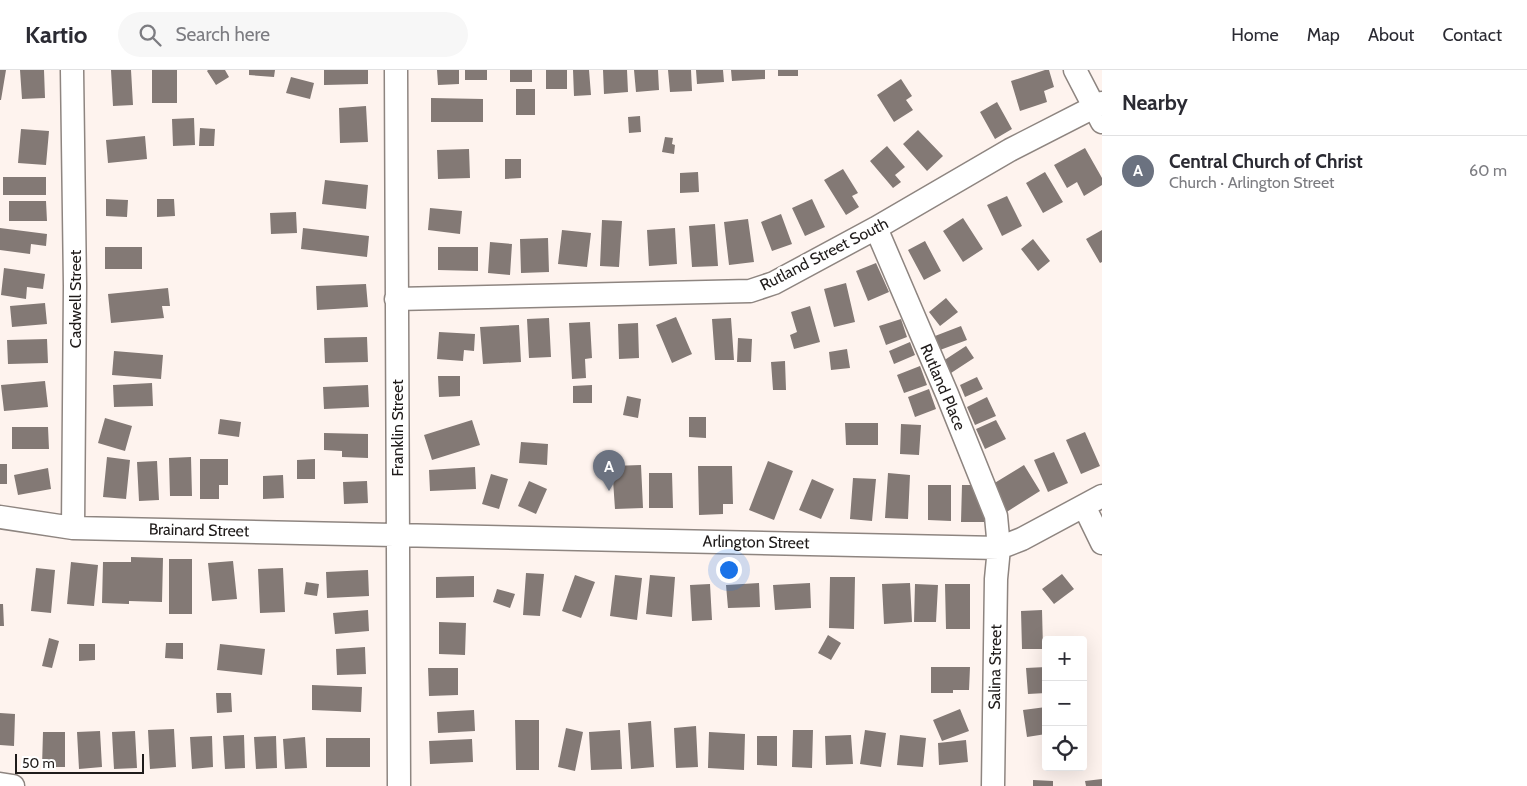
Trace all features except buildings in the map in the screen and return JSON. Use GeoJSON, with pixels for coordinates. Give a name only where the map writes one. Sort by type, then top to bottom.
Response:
{"type":"FeatureCollection","features":[{"type":"Feature","properties":{"kind":"street","name":"Cadwell Street"},"geometry":{"type":"LineString","coordinates":[[72,70],[75,286],[74,528]]}},
{"type":"Feature","properties":{"kind":"street","name":"Franklin Street"},"geometry":{"type":"LineString","coordinates":[[396,70],[399,786]]}},
{"type":"Feature","properties":{"kind":"street"},"geometry":{"type":"LineString","coordinates":[[1075,70],[1099,110]]}},
{"type":"Feature","properties":{"kind":"street","name":"Rutland Street South"},"geometry":{"type":"LineString","coordinates":[[396,299],[750,291],[774,283],[876,228],[1010,150],[1099,110]]}},
{"type":"Feature","properties":{"kind":"street","name":"Rutland Place"},"geometry":{"type":"LineString","coordinates":[[876,228],[947,394],[996,516],[999,548]]}},
{"type":"Feature","properties":{"kind":"street"},"geometry":{"type":"LineString","coordinates":[[1093,501],[1102,542]]}},
{"type":"Feature","properties":{"kind":"street","name":"Arlington Street"},"geometry":{"type":"LineString","coordinates":[[398,534],[999,548],[1022,539],[1093,501]]}},
{"type":"Feature","properties":{"kind":"street","name":"Brainard Street"},"geometry":{"type":"LineString","coordinates":[[0,517],[74,528],[398,534]]}},
{"type":"Feature","properties":{"kind":"street","name":"Salina Street"},"geometry":{"type":"LineString","coordinates":[[993,786],[996,579],[999,548]]}},
{"type":"Feature","properties":{"kind":"street"},"geometry":{"type":"LineString","coordinates":[[0,784],[13,786]]}},
{"type":"Feature","properties":{"kind":"place","name":"Central Church of Christ"},"geometry":{"type":"Point","coordinates":[609,491]}}]}
